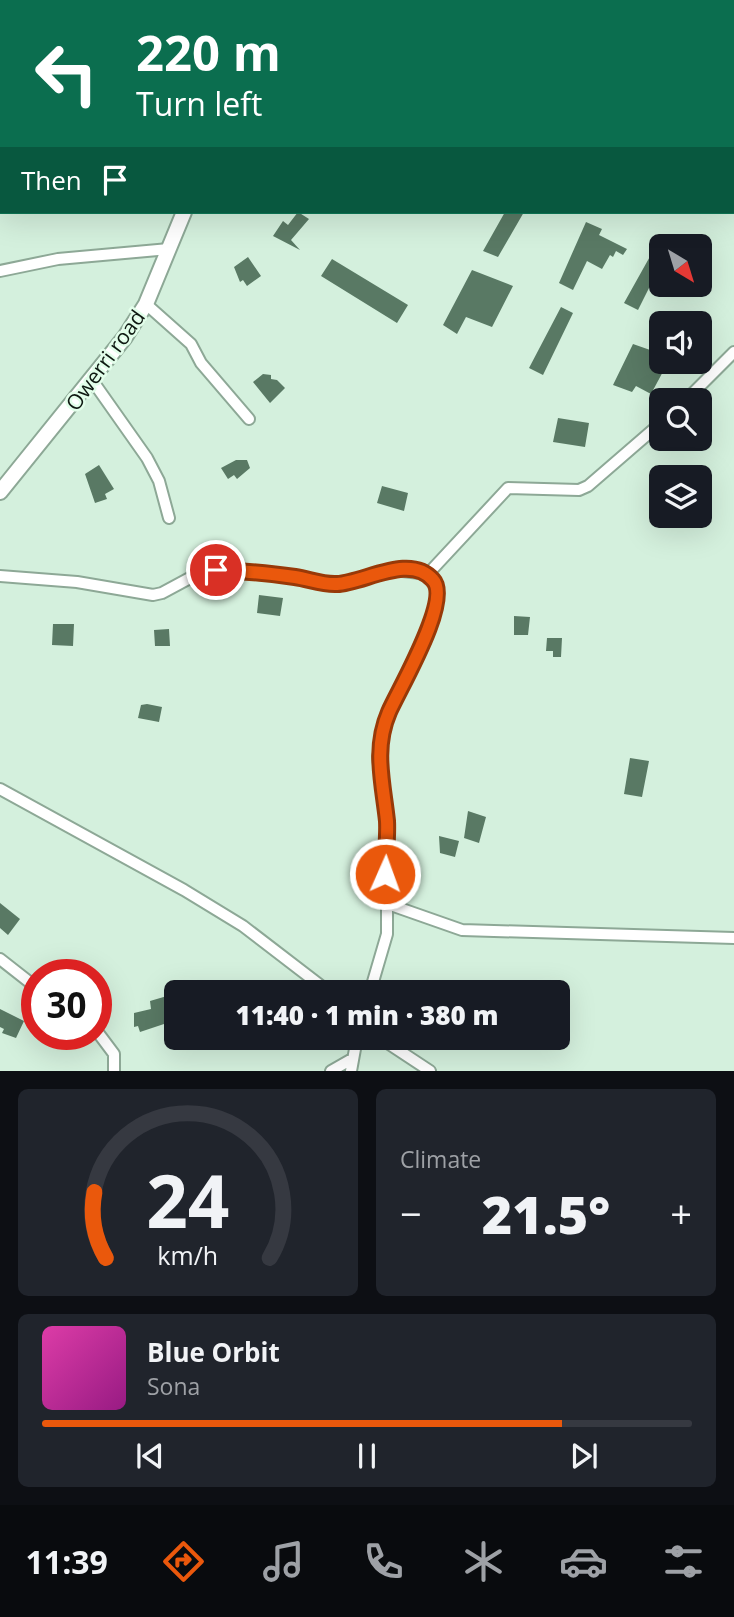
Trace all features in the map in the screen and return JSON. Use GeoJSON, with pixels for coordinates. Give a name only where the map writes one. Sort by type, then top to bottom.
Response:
{"type":"FeatureCollection","features":[{"type":"Feature","properties":{"kind":"main road","name":"Owerri road"},"geometry":{"type":"LineString","coordinates":[[0,492],[92,380],[146,304],[183,214]]}},
{"type":"Feature","properties":{"kind":"street"},"geometry":{"type":"LineString","coordinates":[[0,271],[58,259],[169,249]]}},
{"type":"Feature","properties":{"kind":"street"},"geometry":{"type":"LineString","coordinates":[[146,304],[191,344],[201,363],[249,419]]}},
{"type":"Feature","properties":{"kind":"street"},"geometry":{"type":"LineString","coordinates":[[698,388],[734,352]]}},
{"type":"Feature","properties":{"kind":"street"},"geometry":{"type":"LineString","coordinates":[[92,380],[148,458],[159,481],[169,518]]}},
{"type":"Feature","properties":{"kind":"street"},"geometry":{"type":"LineString","coordinates":[[427,575],[508,488],[579,489],[587,486],[649,433]]}},
{"type":"Feature","properties":{"kind":"street"},"geometry":{"type":"LineString","coordinates":[[0,576],[77,582],[153,595],[201,572],[216,570],[296,577],[335,584],[385,570],[410,571],[427,575],[437,585],[438,597],[432,619],[388,715],[378,757],[387,830],[387,934],[374,980]]}},
{"type":"Feature","properties":{"kind":"street"},"geometry":{"type":"LineString","coordinates":[[0,789],[184,890],[243,926],[313,980]]}},
{"type":"Feature","properties":{"kind":"street"},"geometry":{"type":"LineString","coordinates":[[386,903],[462,930],[734,939]]}},
{"type":"Feature","properties":{"kind":"street"},"geometry":{"type":"LineString","coordinates":[[0,959],[21,975]]}},
{"type":"Feature","properties":{"kind":"street"},"geometry":{"type":"LineString","coordinates":[[111,1050],[114,1054],[114,1071]]}},
{"type":"Feature","properties":{"kind":"street"},"geometry":{"type":"LineString","coordinates":[[398,1050],[430,1071]]}},
{"type":"Feature","properties":{"kind":"street"},"geometry":{"type":"LineString","coordinates":[[331,1071],[352,1065]]}},
{"type":"Feature","properties":{"kind":"building"},"geometry":{"type":"Polygon","coordinates":[[[296,214],[309,219],[291,240],[300,250],[273,236],[283,221],[288,225],[296,214]]]}},
{"type":"Feature","properties":{"kind":"building"},"geometry":{"type":"Polygon","coordinates":[[[504,214],[523,214],[498,257],[483,251],[504,214]]]}},
{"type":"Feature","properties":{"kind":"building"},"geometry":{"type":"Polygon","coordinates":[[[586,222],[602,229],[599,235],[627,249],[623,255],[616,251],[613,257],[610,255],[602,269],[587,261],[573,290],[559,283],[586,222]]]}},
{"type":"Feature","properties":{"kind":"building"},"geometry":{"type":"Polygon","coordinates":[[[248,257],[261,276],[247,286],[243,280],[240,282],[234,267],[248,257]]]}},
{"type":"Feature","properties":{"kind":"building"},"geometry":{"type":"Polygon","coordinates":[[[649,258],[649,288],[638,310],[624,303],[649,258]]]}},
{"type":"Feature","properties":{"kind":"building"},"geometry":{"type":"Polygon","coordinates":[[[332,259],[408,305],[397,323],[321,276],[332,259]]]}},
{"type":"Feature","properties":{"kind":"building"},"geometry":{"type":"Polygon","coordinates":[[[472,270],[513,286],[492,327],[466,317],[457,334],[443,325],[472,270]]]}},
{"type":"Feature","properties":{"kind":"building"},"geometry":{"type":"Polygon","coordinates":[[[561,307],[573,313],[543,375],[529,368],[561,307]]]}},
{"type":"Feature","properties":{"kind":"building"},"geometry":{"type":"Polygon","coordinates":[[[633,344],[649,350],[649,374],[662,374],[654,388],[649,388],[649,393],[636,386],[632,392],[613,385],[633,344]]]}},
{"type":"Feature","properties":{"kind":"building"},"geometry":{"type":"Polygon","coordinates":[[[263,374],[271,375],[271,379],[277,380],[285,388],[270,403],[253,382],[263,374]]]}},
{"type":"Feature","properties":{"kind":"building"},"geometry":{"type":"Polygon","coordinates":[[[558,418],[589,423],[585,447],[553,442],[558,418]]]}},
{"type":"Feature","properties":{"kind":"building"},"geometry":{"type":"Polygon","coordinates":[[[236,460],[247,460],[250,468],[237,479],[234,475],[228,479],[221,468],[236,460]]]}},
{"type":"Feature","properties":{"kind":"building"},"geometry":{"type":"Polygon","coordinates":[[[99,465],[114,489],[105,494],[107,499],[95,503],[85,474],[99,465]]]}},
{"type":"Feature","properties":{"kind":"building"},"geometry":{"type":"Polygon","coordinates":[[[382,486],[408,493],[404,511],[377,503],[382,486]]]}},
{"type":"Feature","properties":{"kind":"building"},"geometry":{"type":"Polygon","coordinates":[[[259,595],[283,598],[280,616],[257,613],[259,595]]]}},
{"type":"Feature","properties":{"kind":"building"},"geometry":{"type":"Polygon","coordinates":[[[514,616],[530,617],[528,635],[514,635],[514,616]]]}},
{"type":"Feature","properties":{"kind":"building"},"geometry":{"type":"Polygon","coordinates":[[[53,624],[74,624],[73,646],[52,645],[53,624]]]}},
{"type":"Feature","properties":{"kind":"building"},"geometry":{"type":"Polygon","coordinates":[[[169,629],[170,646],[155,646],[154,630],[169,629]]]}},
{"type":"Feature","properties":{"kind":"building"},"geometry":{"type":"Polygon","coordinates":[[[547,638],[562,638],[561,657],[553,657],[553,651],[546,651],[547,638]]]}},
{"type":"Feature","properties":{"kind":"building"},"geometry":{"type":"Polygon","coordinates":[[[141,705],[162,707],[159,722],[138,718],[141,705]]]}},
{"type":"Feature","properties":{"kind":"building"},"geometry":{"type":"Polygon","coordinates":[[[630,758],[649,761],[642,797],[624,794],[630,758]]]}},
{"type":"Feature","properties":{"kind":"building"},"geometry":{"type":"Polygon","coordinates":[[[468,811],[486,817],[479,843],[464,838],[468,811]]]}},
{"type":"Feature","properties":{"kind":"building"},"geometry":{"type":"Polygon","coordinates":[[[439,836],[459,841],[455,857],[440,853],[439,836]]]}},
{"type":"Feature","properties":{"kind":"building"},"geometry":{"type":"Polygon","coordinates":[[[0,903],[20,919],[8,935],[0,928],[0,903]]]}},
{"type":"Feature","properties":{"kind":"building"},"geometry":{"type":"Polygon","coordinates":[[[164,997],[164,1024],[140,1032],[138,1026],[134,1027],[134,1013],[151,1009],[150,1001],[164,997]]]}},
{"type":"Feature","properties":{"kind":"building"},"geometry":{"type":"Polygon","coordinates":[[[0,1009],[21,1020],[16,1038],[2,1033],[4,1029],[0,1027],[0,1009]]]}},
{"type":"Feature","properties":{"kind":"route"},"geometry":{"type":"LineString","coordinates":[[216,570],[296,577],[335,584],[385,570],[410,571],[427,575],[437,585],[438,597],[432,619],[388,715],[378,757],[383,780],[387,830],[385,874]]}}]}
